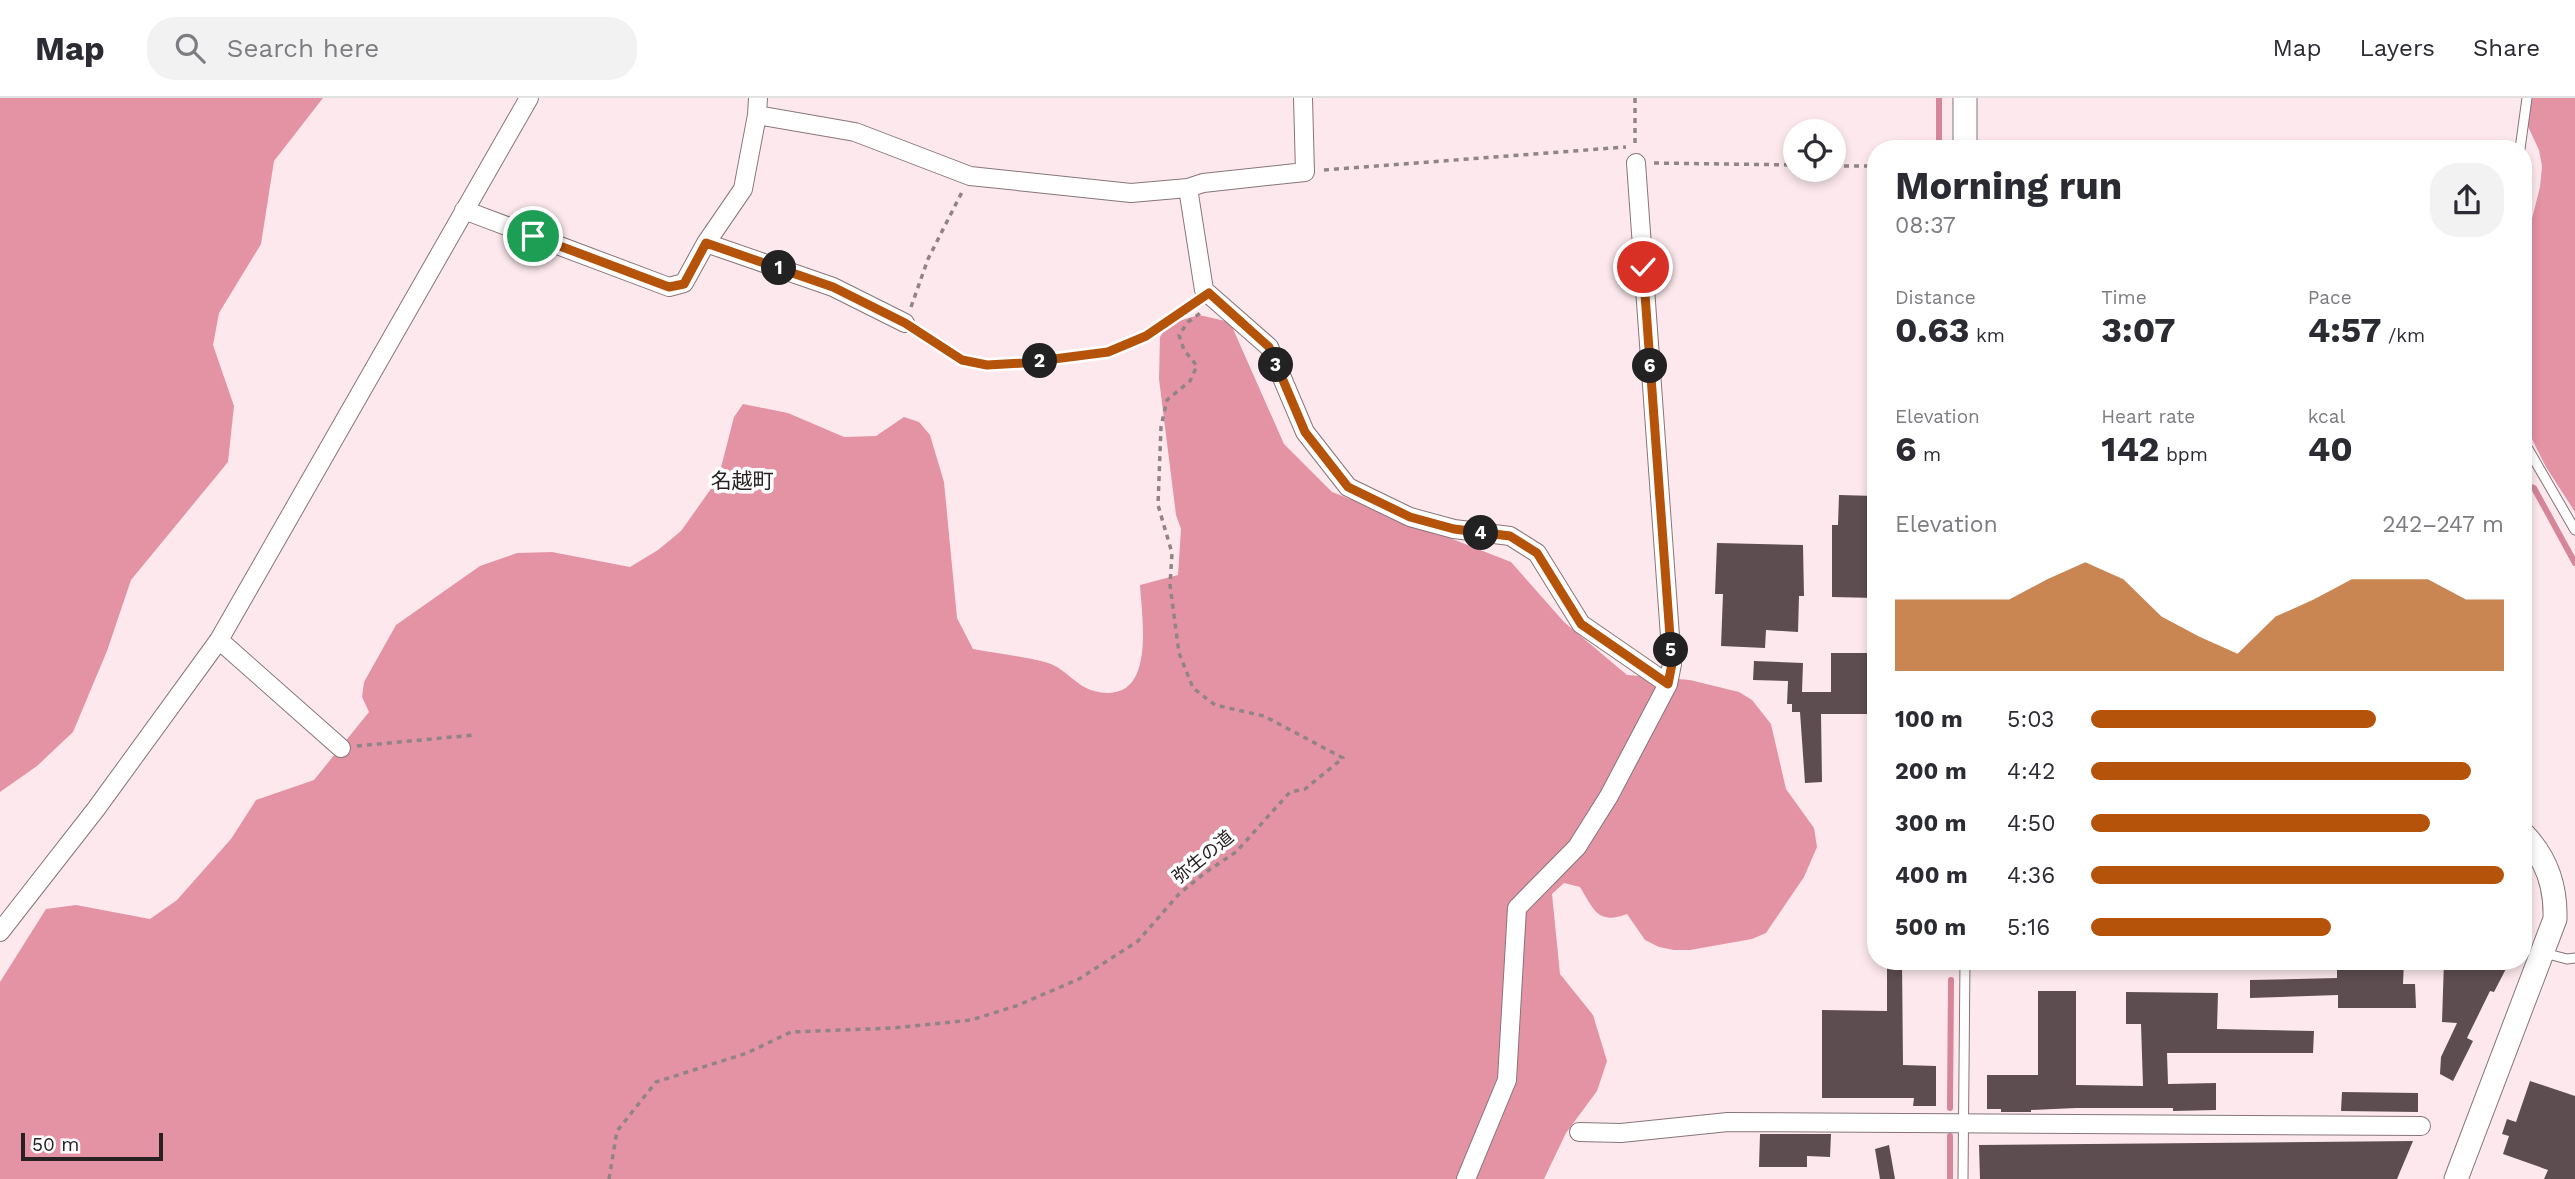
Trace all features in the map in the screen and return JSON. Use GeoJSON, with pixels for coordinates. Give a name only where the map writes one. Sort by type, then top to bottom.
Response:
{"type":"FeatureCollection","features":[{"type":"Feature","properties":{"kind":"street"},"geometry":{"type":"LineString","coordinates":[[0,932],[96,809],[219,640],[529,98]]}},
{"type":"Feature","properties":{"kind":"street"},"geometry":{"type":"LineString","coordinates":[[464,210],[669,287],[684,284],[706,243],[743,189],[757,107],[855,132],[970,176],[1131,193],[1305,172],[1303,98]]}},
{"type":"Feature","properties":{"kind":"street"},"geometry":{"type":"LineString","coordinates":[[1965,98],[1965,140]]}},
{"type":"Feature","properties":{"kind":"street"},"geometry":{"type":"LineString","coordinates":[[1466,1179],[1507,1080],[1517,908],[1577,847],[1609,796],[1668,684],[1672,664],[1636,155]]}},
{"type":"Feature","properties":{"kind":"street"},"geometry":{"type":"LineString","coordinates":[[1188,188],[1205,290],[1269,347],[1305,432],[1348,487],[1410,517],[1454,529],[1510,536],[1537,553],[1581,624],[1668,684]]}},
{"type":"Feature","properties":{"kind":"street"},"geometry":{"type":"LineString","coordinates":[[706,243],[833,287],[905,323]]}},
{"type":"Feature","properties":{"kind":"street"},"geometry":{"type":"LineString","coordinates":[[219,640],[341,747]]}},
{"type":"Feature","properties":{"kind":"street"},"geometry":{"type":"LineString","coordinates":[[2456,1179],[2555,919],[2553,888],[2543,859],[2532,845]]}},
{"type":"Feature","properties":{"kind":"street"},"geometry":{"type":"LineString","coordinates":[[1579,1132],[1621,1133],[1728,1122],[2421,1126]]}},
{"type":"Feature","properties":{"kind":"lane"},"geometry":{"type":"LineString","coordinates":[[2521,140],[2527,98]]}},
{"type":"Feature","properties":{"kind":"lane"},"geometry":{"type":"LineString","coordinates":[[2532,456],[2575,530]]}},
{"type":"Feature","properties":{"kind":"lane"},"geometry":{"type":"LineString","coordinates":[[2544,953],[2567,959],[2575,957]]}},
{"type":"Feature","properties":{"kind":"lane"},"geometry":{"type":"LineString","coordinates":[[1963,1179],[1965,970]]}},
{"type":"Feature","properties":{"kind":"path"},"geometry":{"type":"LineString","coordinates":[[1635,98],[1636,155]]}},
{"type":"Feature","properties":{"kind":"path"},"geometry":{"type":"LineString","coordinates":[[1305,172],[1636,155],[1783,164]]}},
{"type":"Feature","properties":{"kind":"path"},"geometry":{"type":"LineString","coordinates":[[1846,166],[1867,166]]}},
{"type":"Feature","properties":{"kind":"path"},"geometry":{"type":"LineString","coordinates":[[970,176],[928,259],[905,323],[962,360],[987,365],[1108,352],[1146,336],[1213,297]]}},
{"type":"Feature","properties":{"kind":"path","name":"弥生の道"},"geometry":{"type":"LineString","coordinates":[[608,1179],[617,1131],[656,1082],[747,1053],[791,1032],[894,1028],[971,1020],[1016,1006],[1079,979],[1138,941],[1179,894],[1236,852],[1290,792],[1305,789],[1343,758],[1264,716],[1215,705],[1193,688],[1179,653],[1170,585],[1172,553],[1158,505],[1161,427],[1167,400],[1190,381],[1197,366],[1184,350],[1179,335],[1213,297]]}},
{"type":"Feature","properties":{"kind":"path"},"geometry":{"type":"LineString","coordinates":[[341,747],[474,735]]}},
{"type":"Feature","properties":{"kind":"shaded area"},"geometry":{"type":"Polygon","coordinates":[[[0,98],[323,98],[274,161],[261,244],[219,313],[213,345],[234,406],[228,462],[131,580],[107,651],[73,732],[37,766],[0,792],[0,98]]]}},
{"type":"Feature","properties":{"kind":"shaded area"},"geometry":{"type":"Polygon","coordinates":[[[2529,98],[2575,98],[2575,512],[2546,467],[2532,439],[2532,218],[2542,166],[2539,150],[2526,122],[2529,98]]]}},
{"type":"Feature","properties":{"kind":"shaded area"},"geometry":{"type":"Polygon","coordinates":[[[1199,315],[1230,322],[1284,444],[1332,492],[1511,562],[1564,622],[1627,675],[1690,680],[1739,692],[1752,700],[1771,724],[1786,789],[1814,828],[1817,847],[1804,877],[1766,933],[1752,939],[1690,950],[1659,947],[1645,940],[1627,914],[1609,918],[1598,913],[1580,887],[1564,883],[1552,894],[1560,974],[1593,1015],[1607,1061],[1597,1091],[1566,1133],[1544,1179],[0,1179],[0,982],[46,909],[76,905],[150,919],[177,900],[231,839],[256,800],[314,780],[369,712],[362,697],[364,682],[396,625],[480,566],[517,553],[552,552],[630,567],[658,550],[681,531],[718,479],[734,417],[743,404],[788,413],[844,437],[876,436],[904,417],[919,422],[930,435],[944,482],[957,618],[973,649],[1048,663],[1094,691],[1114,692],[1128,686],[1137,674],[1141,657],[1143,619],[1140,585],[1178,575],[1181,529],[1176,515],[1159,379],[1160,337],[1168,324],[1199,315]]]}},
{"type":"Feature","properties":{"kind":"building"},"geometry":{"type":"Polygon","coordinates":[[[1839,495],[1867,496],[1867,598],[1832,597],[1832,525],[1838,525],[1839,495]]]}},
{"type":"Feature","properties":{"kind":"building"},"geometry":{"type":"Polygon","coordinates":[[[1717,543],[1803,545],[1804,596],[1799,596],[1798,632],[1766,630],[1765,648],[1721,646],[1723,594],[1715,594],[1717,543]]]}},
{"type":"Feature","properties":{"kind":"building"},"geometry":{"type":"Polygon","coordinates":[[[1831,653],[1867,653],[1867,714],[1821,714],[1822,782],[1805,783],[1800,712],[1792,712],[1792,704],[1787,704],[1788,681],[1753,680],[1754,661],[1803,663],[1802,692],[1831,692],[1831,653]]]}},
{"type":"Feature","properties":{"kind":"building"},"geometry":{"type":"Polygon","coordinates":[[[1887,970],[1902,970],[1903,1065],[1936,1066],[1936,1106],[1913,1106],[1914,1098],[1822,1098],[1822,1010],[1887,1011],[1887,970]]]}},
{"type":"Feature","properties":{"kind":"building"},"geometry":{"type":"Polygon","coordinates":[[[2337,970],[2404,970],[2403,984],[2415,984],[2416,1008],[2338,1008],[2338,995],[2250,998],[2250,980],[2337,978],[2337,970]]]}},
{"type":"Feature","properties":{"kind":"building"},"geometry":{"type":"Polygon","coordinates":[[[2444,970],[2505,970],[2494,992],[2490,991],[2467,1038],[2473,1041],[2453,1081],[2440,1074],[2441,1057],[2457,1023],[2442,1022],[2444,970]]]}},
{"type":"Feature","properties":{"kind":"building"},"geometry":{"type":"Polygon","coordinates":[[[2038,991],[2076,991],[2076,1085],[2143,1086],[2141,1024],[2126,1024],[2126,992],[2218,993],[2217,1029],[2314,1031],[2313,1053],[2167,1053],[2168,1084],[2216,1083],[2216,1110],[2076,1108],[2001,1112],[2001,1109],[1987,1109],[1987,1075],[2038,1075],[2038,991]]]}},
{"type":"Feature","properties":{"kind":"building"},"geometry":{"type":"Polygon","coordinates":[[[2530,1081],[2575,1096],[2575,1179],[2544,1179],[2548,1170],[2503,1154],[2509,1136],[2502,1134],[2507,1119],[2516,1122],[2530,1081]]]}},
{"type":"Feature","properties":{"kind":"building"},"geometry":{"type":"Polygon","coordinates":[[[2342,1092],[2418,1093],[2418,1112],[2341,1111],[2342,1092]]]}},
{"type":"Feature","properties":{"kind":"building"},"geometry":{"type":"Polygon","coordinates":[[[1760,1134],[1831,1134],[1830,1157],[1807,1156],[1807,1167],[1759,1167],[1760,1134]]]}},
{"type":"Feature","properties":{"kind":"building"},"geometry":{"type":"Polygon","coordinates":[[[2413,1141],[2397,1179],[1980,1179],[1979,1145],[2413,1141]]]}},
{"type":"Feature","properties":{"kind":"building"},"geometry":{"type":"Polygon","coordinates":[[[1889,1145],[1895,1179],[1880,1179],[1875,1149],[1889,1145]]]}},
{"type":"Feature","properties":{"kind":"waterway"},"geometry":{"type":"LineString","coordinates":[[1939,98],[1939,140]]}},
{"type":"Feature","properties":{"kind":"waterway"},"geometry":{"type":"LineString","coordinates":[[2532,487],[2575,563]]}},
{"type":"Feature","properties":{"kind":"waterway"},"geometry":{"type":"LineString","coordinates":[[1950,1108],[1951,980]]}},
{"type":"Feature","properties":{"kind":"waterway"},"geometry":{"type":"LineString","coordinates":[[1950,1136],[1950,1179]]}},
{"type":"Feature","properties":{"kind":"district","name":"名越町"},"geometry":{"type":"Point","coordinates":[742,481]}},
{"type":"Feature","properties":{"kind":"route"},"geometry":{"type":"LineString","coordinates":[[533,236],[669,287],[684,284],[706,243],[833,287],[905,323],[962,360],[987,365],[1108,352],[1146,336],[1209,293],[1269,347],[1305,432],[1348,487],[1410,517],[1454,529],[1510,536],[1537,553],[1581,624],[1668,684],[1672,664],[1643,267]]}}]}
